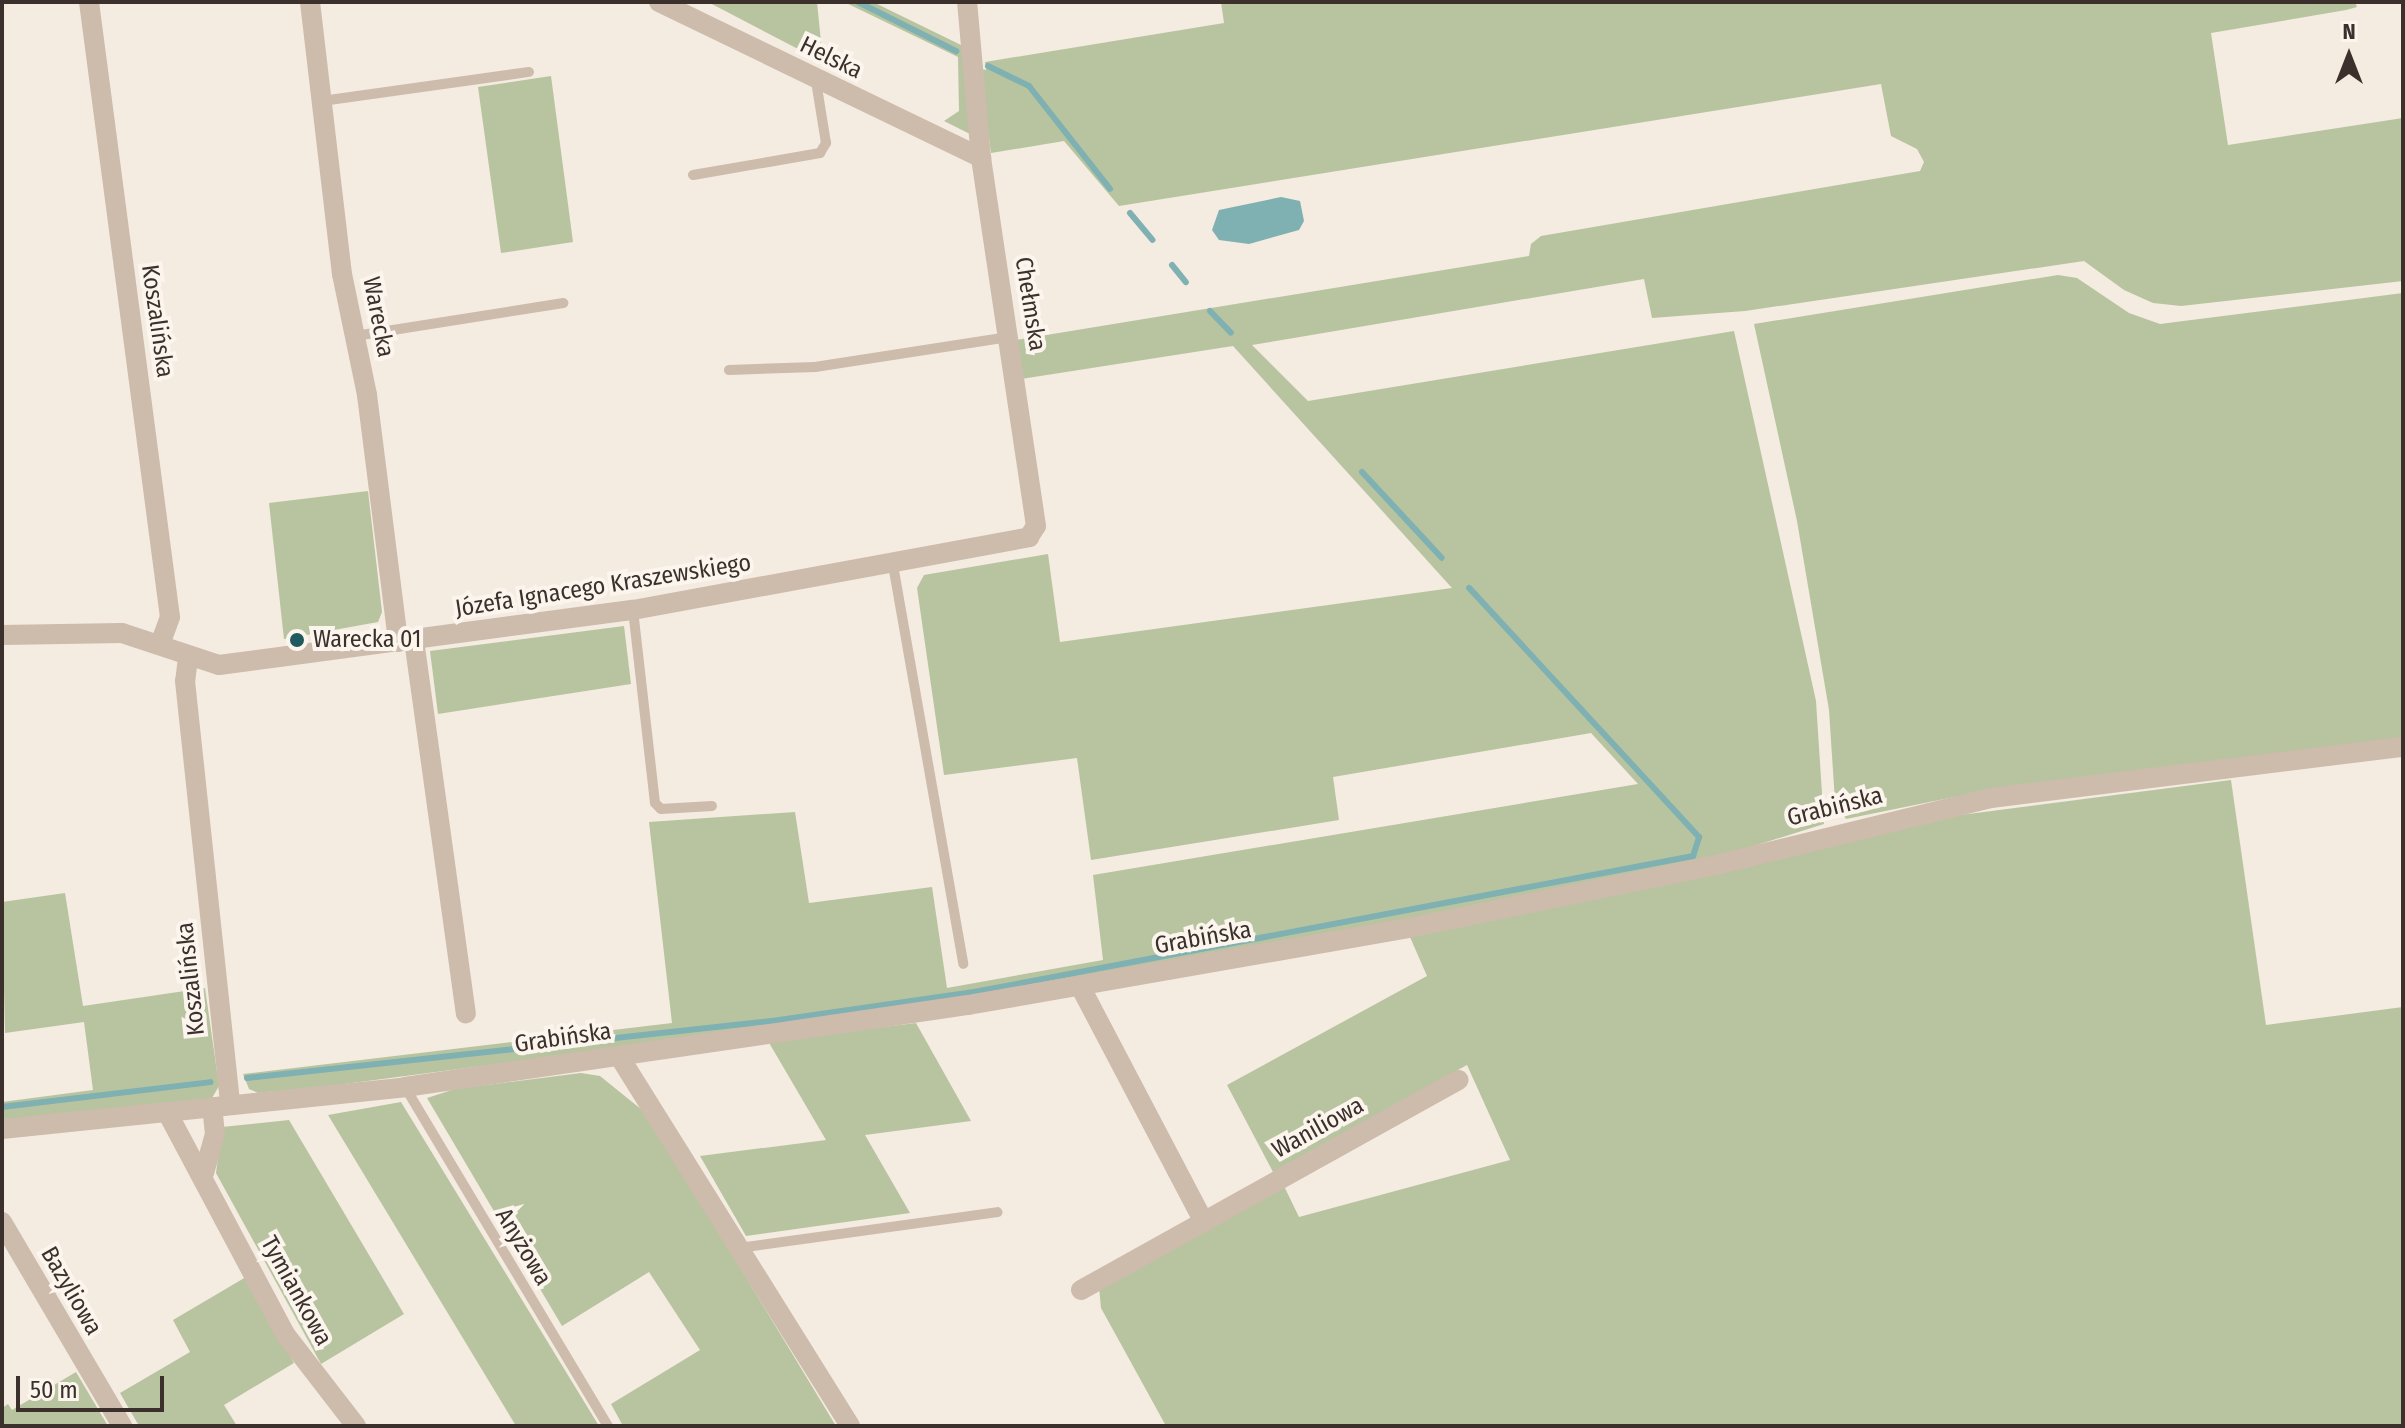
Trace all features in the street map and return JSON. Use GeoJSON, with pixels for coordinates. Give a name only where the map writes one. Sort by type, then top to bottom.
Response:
{"type":"FeatureCollection","features":[{"type":"Feature","properties":{"kind":"street","name":"Koszalińska"},"geometry":{"type":"LineString","coordinates":[[89,2],[170,617],[160,644]]}},
{"type":"Feature","properties":{"kind":"street","name":"Warecka"},"geometry":{"type":"LineString","coordinates":[[310,2],[355,336],[466,1013]]}},
{"type":"Feature","properties":{"kind":"street","name":"Helska"},"geometry":{"type":"LineString","coordinates":[[659,2],[816,81],[981,158]]}},
{"type":"Feature","properties":{"kind":"street","name":"Chełmska"},"geometry":{"type":"LineString","coordinates":[[967,2],[981,158],[1036,526],[1023,540]]}},
{"type":"Feature","properties":{"kind":"street","name":"Józefa Ignacego Kraszewskiego"},"geometry":{"type":"LineString","coordinates":[[2,635],[108,631],[160,644],[188,658],[219,665],[633,610],[1023,540]]}},
{"type":"Feature","properties":{"kind":"street","name":"Koszalińska"},"geometry":{"type":"LineString","coordinates":[[188,658],[185,681],[221,1105]]}},
{"type":"Feature","properties":{"kind":"street","name":"Grabińska"},"geometry":{"type":"LineString","coordinates":[[2,1129],[405,1087],[1080,986],[1409,928],[1700,868],[1991,798],[2403,747]]}},
{"type":"Feature","properties":{"kind":"street"},"geometry":{"type":"LineString","coordinates":[[1080,986],[1204,1222]]}},
{"type":"Feature","properties":{"kind":"street"},"geometry":{"type":"LineString","coordinates":[[619,1056],[850,1426]]}},
{"type":"Feature","properties":{"kind":"street","name":"Waniliowa"},"geometry":{"type":"LineString","coordinates":[[1081,1290],[1458,1080]]}},
{"type":"Feature","properties":{"kind":"street"},"geometry":{"type":"LineString","coordinates":[[204,1173],[221,1105]]}},
{"type":"Feature","properties":{"kind":"street","name":"Tymiankowa"},"geometry":{"type":"LineString","coordinates":[[167,1112],[204,1173],[285,1334],[356,1426]]}},
{"type":"Feature","properties":{"kind":"street","name":"Bazyliowa"},"geometry":{"type":"LineString","coordinates":[[2,1222],[122,1426]]}},
{"type":"Feature","properties":{"kind":"lane"},"geometry":{"type":"LineString","coordinates":[[322,101],[529,72]]}},
{"type":"Feature","properties":{"kind":"lane"},"geometry":{"type":"LineString","coordinates":[[693,175],[820,153],[826,143],[816,81]]}},
{"type":"Feature","properties":{"kind":"lane"},"geometry":{"type":"LineString","coordinates":[[355,336],[563,303]]}},
{"type":"Feature","properties":{"kind":"lane"},"geometry":{"type":"LineString","coordinates":[[729,370],[815,367],[1009,337]]}},
{"type":"Feature","properties":{"kind":"lane"},"geometry":{"type":"LineString","coordinates":[[893,565],[963,964]]}},
{"type":"Feature","properties":{"kind":"lane"},"geometry":{"type":"LineString","coordinates":[[633,610],[655,803],[661,809],[712,806]]}},
{"type":"Feature","properties":{"kind":"lane","name":"Anyżowa"},"geometry":{"type":"LineString","coordinates":[[405,1087],[608,1426]]}},
{"type":"Feature","properties":{"kind":"lane"},"geometry":{"type":"LineString","coordinates":[[739,1248],[998,1212]]}},
{"type":"Feature","properties":{"kind":"green space"},"geometry":{"type":"Polygon","coordinates":[[[708,2],[817,2],[823,62],[708,2]]]}},
{"type":"Feature","properties":{"kind":"green space"},"geometry":{"type":"Polygon","coordinates":[[[844,2],[873,2],[963,46],[974,136],[944,121],[959,111],[958,57],[844,2]]]}},
{"type":"Feature","properties":{"kind":"green space"},"geometry":{"type":"Polygon","coordinates":[[[1221,2],[2355,2],[2357,7],[2346,10],[2211,33],[2228,145],[2403,118],[2403,281],[2181,306],[2153,303],[2124,290],[2084,261],[1745,311],[1652,318],[1644,279],[1252,345],[1308,401],[1734,331],[1816,701],[1824,824],[1693,865],[960,1003],[337,1085],[258,1093],[249,1089],[243,1074],[672,1023],[649,822],[795,812],[809,903],[932,887],[947,988],[1103,960],[1093,875],[1638,784],[1591,733],[1333,777],[1339,820],[1091,860],[1077,758],[944,775],[917,588],[924,575],[1048,554],[1060,642],[1452,588],[1233,346],[1021,379],[1016,340],[1529,256],[1531,244],[1541,236],[1920,171],[1924,162],[1917,149],[1891,136],[1881,84],[1119,206],[1064,141],[991,153],[980,69],[986,70],[985,62],[1224,23],[1221,2]]]}},
{"type":"Feature","properties":{"kind":"green space"},"geometry":{"type":"Polygon","coordinates":[[[551,76],[573,242],[501,253],[478,87],[551,76]]]}},
{"type":"Feature","properties":{"kind":"green space"},"geometry":{"type":"Polygon","coordinates":[[[2058,275],[2077,278],[2129,313],[2160,324],[2403,293],[2403,738],[1969,794],[1846,819],[1835,801],[1829,710],[1797,521],[1754,324],[2058,275]]]}},
{"type":"Feature","properties":{"kind":"green space"},"geometry":{"type":"Polygon","coordinates":[[[368,491],[382,612],[378,622],[284,639],[269,503],[368,491]]]}},
{"type":"Feature","properties":{"kind":"green space"},"geometry":{"type":"Polygon","coordinates":[[[624,626],[631,684],[438,714],[430,651],[624,626]]]}},
{"type":"Feature","properties":{"kind":"green space"},"geometry":{"type":"Polygon","coordinates":[[[2231,780],[2266,1025],[2403,1007],[2403,1426],[1166,1426],[1101,1308],[1099,1287],[1284,1186],[1299,1217],[1510,1160],[1467,1065],[1273,1172],[1227,1085],[1427,976],[1410,937],[1953,816],[2231,780]]]}},
{"type":"Feature","properties":{"kind":"green space"},"geometry":{"type":"Polygon","coordinates":[[[65,893],[83,1006],[205,988],[219,1086],[212,1098],[2,1121],[2,1102],[93,1090],[84,1022],[5,1033],[2,902],[65,893]]]}},
{"type":"Feature","properties":{"kind":"green space"},"geometry":{"type":"Polygon","coordinates":[[[916,1023],[971,1121],[865,1135],[910,1213],[746,1236],[700,1156],[826,1140],[768,1041],[916,1023]]]}},
{"type":"Feature","properties":{"kind":"green space"},"geometry":{"type":"Polygon","coordinates":[[[581,1073],[600,1076],[647,1114],[836,1426],[623,1426],[611,1404],[700,1350],[649,1272],[562,1326],[427,1098],[455,1089],[581,1073]]]}},
{"type":"Feature","properties":{"kind":"green space"},"geometry":{"type":"Polygon","coordinates":[[[401,1102],[599,1426],[516,1426],[328,1115],[401,1102]]]}},
{"type":"Feature","properties":{"kind":"green space"},"geometry":{"type":"Polygon","coordinates":[[[289,1120],[404,1314],[321,1364],[216,1173],[222,1127],[289,1120]]]}},
{"type":"Feature","properties":{"kind":"green space"},"geometry":{"type":"Polygon","coordinates":[[[246,1277],[294,1363],[224,1405],[237,1426],[139,1426],[120,1393],[190,1352],[173,1320],[246,1277]]]}},
{"type":"Feature","properties":{"kind":"green space"},"geometry":{"type":"Polygon","coordinates":[[[76,1372],[108,1426],[2,1426],[2,1408],[8,1404],[12,1410],[76,1372]]]}},
{"type":"Feature","properties":{"kind":"water"},"geometry":{"type":"Polygon","coordinates":[[[1281,197],[1300,201],[1304,221],[1299,230],[1249,244],[1219,240],[1212,230],[1219,210],[1281,197]]]}},
{"type":"Feature","properties":{"kind":"waterway"},"geometry":{"type":"LineString","coordinates":[[858,2],[956,51]]}},
{"type":"Feature","properties":{"kind":"waterway"},"geometry":{"type":"LineString","coordinates":[[988,66],[1029,86],[1110,189]]}},
{"type":"Feature","properties":{"kind":"waterway"},"geometry":{"type":"LineString","coordinates":[[1130,213],[1153,240]]}},
{"type":"Feature","properties":{"kind":"waterway"},"geometry":{"type":"LineString","coordinates":[[1172,265],[1186,282]]}},
{"type":"Feature","properties":{"kind":"waterway"},"geometry":{"type":"LineString","coordinates":[[1210,311],[1231,333]]}},
{"type":"Feature","properties":{"kind":"waterway"},"geometry":{"type":"LineString","coordinates":[[1362,472],[1442,558]]}},
{"type":"Feature","properties":{"kind":"waterway"},"geometry":{"type":"LineString","coordinates":[[247,1078],[772,1021],[974,992],[1693,856],[1699,837],[1469,588]]}},
{"type":"Feature","properties":{"kind":"waterway"},"geometry":{"type":"LineString","coordinates":[[2,1107],[211,1082]]}},
{"type":"Feature","properties":{"kind":"place","name":"Warecka 01"},"geometry":{"type":"Point","coordinates":[297,640]}}]}
